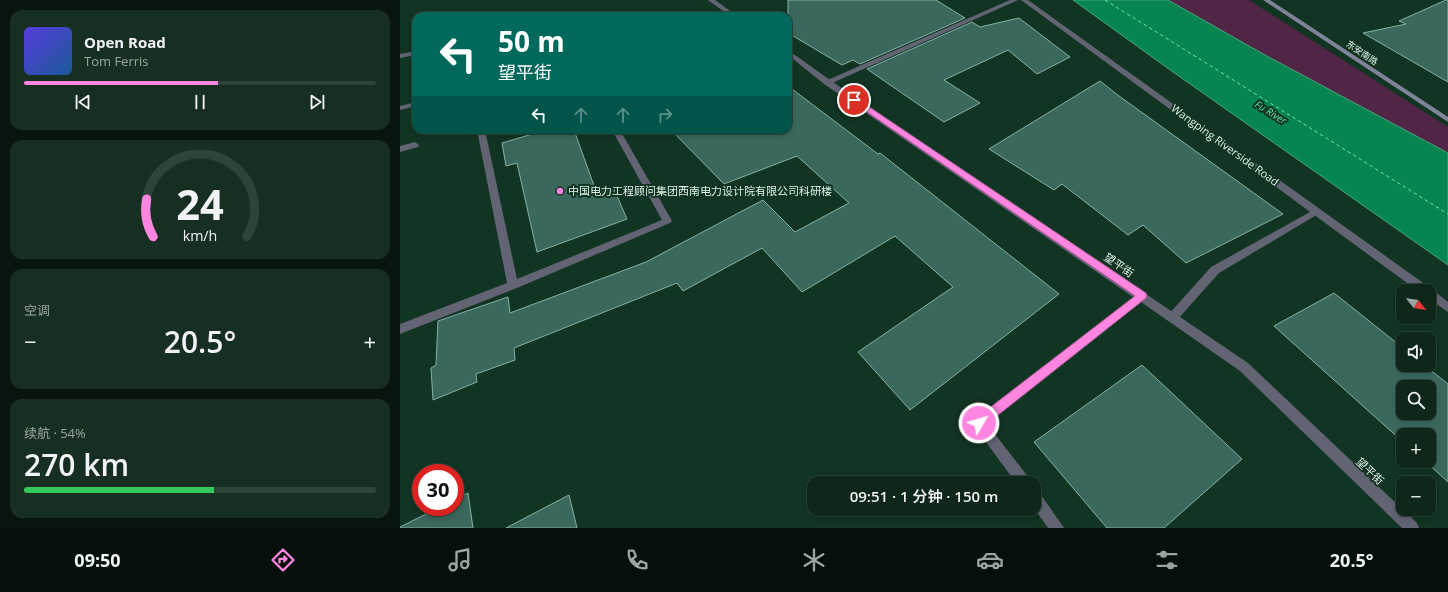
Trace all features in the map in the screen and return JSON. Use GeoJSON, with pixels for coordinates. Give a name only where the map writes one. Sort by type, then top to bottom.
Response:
{"type":"FeatureCollection","features":[{"type":"Feature","properties":{"kind":"street"},"geometry":{"type":"LineString","coordinates":[[711,0],[728,12]]}},
{"type":"Feature","properties":{"kind":"street"},"geometry":{"type":"LineString","coordinates":[[827,82],[1014,0]]}},
{"type":"Feature","properties":{"kind":"street","name":"Wangping Riverside Road"},"geometry":{"type":"LineString","coordinates":[[1024,0],[1416,284]]}},
{"type":"Feature","properties":{"kind":"street","name":"东安南路"},"geometry":{"type":"LineString","coordinates":[[1266,0],[1448,120]]}},
{"type":"Feature","properties":{"kind":"street"},"geometry":{"type":"LineString","coordinates":[[400,56],[412,54]]}},
{"type":"Feature","properties":{"kind":"street","name":"望平街"},"geometry":{"type":"LineString","coordinates":[[792,55],[827,82],[1244,366],[1412,528]]}},
{"type":"Feature","properties":{"kind":"street"},"geometry":{"type":"LineString","coordinates":[[400,108],[412,105]]}},
{"type":"Feature","properties":{"kind":"street"},"geometry":{"type":"LineString","coordinates":[[482,134],[513,285]]}},
{"type":"Feature","properties":{"kind":"street"},"geometry":{"type":"LineString","coordinates":[[400,328],[513,285],[667,221],[618,134]]}},
{"type":"Feature","properties":{"kind":"street"},"geometry":{"type":"LineString","coordinates":[[400,149],[415,145]]}},
{"type":"Feature","properties":{"kind":"street"},"geometry":{"type":"LineString","coordinates":[[1173,317],[1215,270],[1317,211]]}},
{"type":"Feature","properties":{"kind":"street"},"geometry":{"type":"LineString","coordinates":[[1019,476],[979,423],[1142,296]]}},
{"type":"Feature","properties":{"kind":"street"},"geometry":{"type":"LineString","coordinates":[[1436,299],[1448,308]]}},
{"type":"Feature","properties":{"kind":"street"},"geometry":{"type":"LineString","coordinates":[[1041,506],[1057,528]]}},
{"type":"Feature","properties":{"kind":"shaded area"},"geometry":{"type":"Polygon","coordinates":[[[1168,0],[1249,0],[1448,127],[1448,153],[1265,55],[1168,0]]]}},
{"type":"Feature","properties":{"kind":"water","name":"Fu River"},"geometry":{"type":"Polygon","coordinates":[[[1073,0],[1168,0],[1265,55],[1448,153],[1448,265],[1173,72],[1073,0]]]}},
{"type":"Feature","properties":{"kind":"building"},"geometry":{"type":"Polygon","coordinates":[[[788,0],[936,0],[965,18],[860,64],[853,60],[842,65],[792,35],[792,12],[788,12],[788,0]]]}},
{"type":"Feature","properties":{"kind":"building"},"geometry":{"type":"Polygon","coordinates":[[[1448,0],[1448,82],[1363,33],[1406,24],[1399,21],[1448,0]]]}},
{"type":"Feature","properties":{"kind":"building"},"geometry":{"type":"Polygon","coordinates":[[[1019,18],[1070,57],[1037,74],[1008,50],[944,80],[980,103],[944,122],[867,69],[972,22],[980,27],[1019,18]]]}},
{"type":"Feature","properties":{"kind":"building"},"geometry":{"type":"Polygon","coordinates":[[[1100,81],[1283,214],[1186,263],[1143,225],[1128,235],[1062,184],[1054,190],[989,149],[1100,81]]]}},
{"type":"Feature","properties":{"kind":"building"},"geometry":{"type":"Polygon","coordinates":[[[792,89],[878,154],[880,153],[1059,294],[910,410],[858,352],[953,287],[895,236],[802,292],[762,248],[683,291],[677,283],[514,348],[515,360],[476,374],[477,382],[433,400],[431,368],[436,365],[438,321],[508,297],[510,313],[646,262],[763,200],[795,232],[849,203],[797,156],[724,184],[675,134],[792,134],[792,89]]]}},
{"type":"Feature","properties":{"kind":"building","name":"中国电力工程顾问集团西南电力设计院有限公司科研楼"},"geometry":{"type":"Polygon","coordinates":[[[532,134],[575,134],[597,194],[614,189],[627,219],[537,252],[517,163],[506,166],[502,143],[532,134]]]}},
{"type":"Feature","properties":{"kind":"building"},"geometry":{"type":"Polygon","coordinates":[[[1334,293],[1396,342],[1396,372],[1433,372],[1448,384],[1448,482],[1433,468],[1436,468],[1436,428],[1396,428],[1396,436],[1274,326],[1334,293]]]}},
{"type":"Feature","properties":{"kind":"building"},"geometry":{"type":"Polygon","coordinates":[[[1142,365],[1242,459],[1164,528],[1107,528],[1034,442],[1142,365]]]}},
{"type":"Feature","properties":{"kind":"building"},"geometry":{"type":"Polygon","coordinates":[[[468,493],[473,528],[400,528],[422,516],[464,516],[464,495],[468,493]]]}},
{"type":"Feature","properties":{"kind":"building"},"geometry":{"type":"Polygon","coordinates":[[[569,495],[577,528],[506,528],[569,495]]]}},
{"type":"Feature","properties":{"kind":"ferry route"},"geometry":{"type":"LineString","coordinates":[[1105,0],[1448,214]]}},
{"type":"Feature","properties":{"kind":"place","name":"中国电力工程顾问集团西南电力设计院有限公司科研楼"},"geometry":{"type":"Point","coordinates":[560,191]}},
{"type":"Feature","properties":{"kind":"route"},"geometry":{"type":"LineString","coordinates":[[854,100],[1142,296],[979,423]]}}]}
